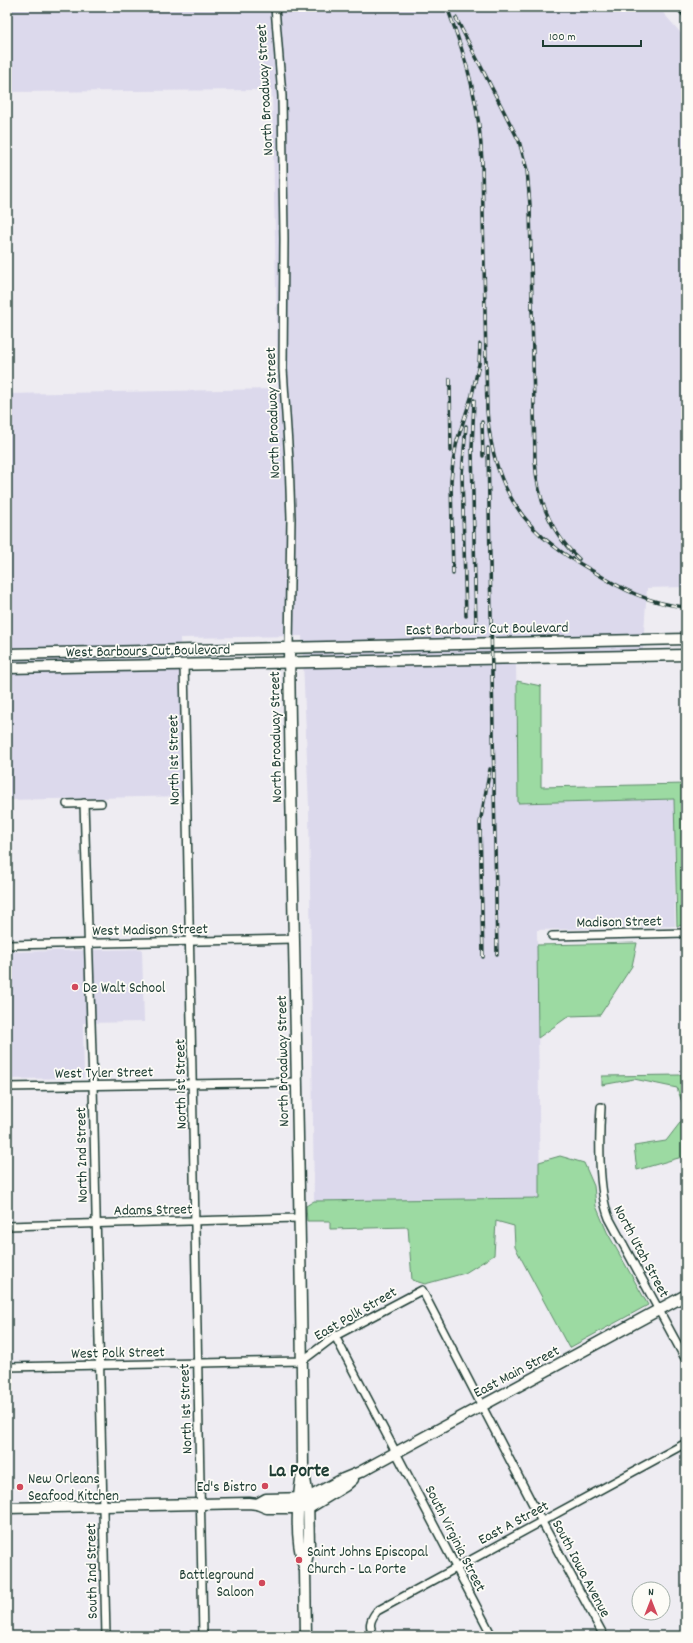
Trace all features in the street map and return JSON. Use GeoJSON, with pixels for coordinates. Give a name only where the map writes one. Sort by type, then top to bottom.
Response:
{"type":"FeatureCollection","features":[{"type":"Feature","properties":{"kind":"street","name":"North Broadway Street"},"geometry":{"type":"LineString","coordinates":[[275,7],[282,96],[284,239],[283,368],[289,460],[290,518],[289,663],[298,1082],[303,1466],[303,1503],[299,1551],[305,1570],[306,1636]]}},
{"type":"Feature","properties":{"kind":"street","name":"East Barbours Cut Boulevard"},"geometry":{"type":"LineString","coordinates":[[289,648],[686,639]]}},
{"type":"Feature","properties":{"kind":"street"},"geometry":{"type":"LineString","coordinates":[[618,640],[619,657]]}},
{"type":"Feature","properties":{"kind":"street"},"geometry":{"type":"LineString","coordinates":[[458,644],[459,660]]}},
{"type":"Feature","properties":{"kind":"street","name":"West Barbours Cut Boulevard"},"geometry":{"type":"LineString","coordinates":[[7,654],[289,648]]}},
{"type":"Feature","properties":{"kind":"street"},"geometry":{"type":"LineString","coordinates":[[51,668],[52,653]]}},
{"type":"Feature","properties":{"kind":"street","name":"East Barbours Cut Boulevard"},"geometry":{"type":"LineString","coordinates":[[289,663],[686,656]]}},
{"type":"Feature","properties":{"kind":"street","name":"West Barbours Cut Boulevard"},"geometry":{"type":"LineString","coordinates":[[7,668],[289,663]]}},
{"type":"Feature","properties":{"kind":"street","name":"North 1st Street"},"geometry":{"type":"LineString","coordinates":[[184,664],[203,1636]]}},
{"type":"Feature","properties":{"kind":"street"},"geometry":{"type":"LineString","coordinates":[[67,804],[100,803]]}},
{"type":"Feature","properties":{"kind":"street","name":"North 2nd Street"},"geometry":{"type":"LineString","coordinates":[[84,804],[93,1086],[95,1223],[103,1506]]}},
{"type":"Feature","properties":{"kind":"street","name":"Madison Street"},"geometry":{"type":"LineString","coordinates":[[552,936],[686,933]]}},
{"type":"Feature","properties":{"kind":"street","name":"West Madison Street"},"geometry":{"type":"LineString","coordinates":[[7,944],[294,939]]}},
{"type":"Feature","properties":{"kind":"street","name":"West Tyler Street"},"geometry":{"type":"LineString","coordinates":[[7,1087],[298,1082]]}},
{"type":"Feature","properties":{"kind":"street","name":"North Utah Street"},"geometry":{"type":"LineString","coordinates":[[601,1107],[600,1136],[604,1205],[609,1218],[686,1360]]}},
{"type":"Feature","properties":{"kind":"street","name":"Adams Street"},"geometry":{"type":"LineString","coordinates":[[7,1226],[299,1218]]}},
{"type":"Feature","properties":{"kind":"street","name":"East Polk Street"},"geometry":{"type":"LineString","coordinates":[[302,1361],[335,1336],[422,1290]]}},
{"type":"Feature","properties":{"kind":"street","name":"South Iowa Avenue"},"geometry":{"type":"LineString","coordinates":[[422,1290],[542,1522],[604,1636]]}},
{"type":"Feature","properties":{"kind":"street","name":"East Main Street"},"geometry":{"type":"LineString","coordinates":[[303,1503],[343,1479],[360,1472],[686,1296]]}},
{"type":"Feature","properties":{"kind":"street","name":"South Virginia Street"},"geometry":{"type":"LineString","coordinates":[[335,1336],[492,1636]]}},
{"type":"Feature","properties":{"kind":"street","name":"West Polk Street"},"geometry":{"type":"LineString","coordinates":[[7,1367],[302,1361]]}},
{"type":"Feature","properties":{"kind":"street","name":"East A Street"},"geometry":{"type":"LineString","coordinates":[[374,1636],[370,1630],[370,1619],[377,1611],[686,1443]]}},
{"type":"Feature","properties":{"kind":"street"},"geometry":{"type":"LineString","coordinates":[[7,1508],[257,1504],[266,1499],[303,1503]]}},
{"type":"Feature","properties":{"kind":"street","name":"South 2nd Street"},"geometry":{"type":"LineString","coordinates":[[103,1506],[106,1636]]}},
{"type":"Feature","properties":{"kind":"shaded area"},"geometry":{"type":"Polygon","coordinates":[[[7,7],[658,7],[686,39],[686,587],[647,588],[642,661],[516,663],[518,803],[674,799],[675,926],[537,930],[540,1198],[314,1201],[309,807],[302,636],[180,638],[186,796],[7,800],[7,394],[278,389],[272,90],[7,92],[7,7]]]}},
{"type":"Feature","properties":{"kind":"shaded area","name":"De Walt School"},"geometry":{"type":"Polygon","coordinates":[[[142,949],[144,1022],[83,1023],[84,1078],[7,1079],[7,952],[142,949]]]}},
{"type":"Feature","properties":{"kind":"green space"},"geometry":{"type":"Polygon","coordinates":[[[517,681],[541,686],[541,787],[686,784],[686,925],[677,926],[674,799],[518,803],[517,681]]]}},
{"type":"Feature","properties":{"kind":"green space"},"geometry":{"type":"Polygon","coordinates":[[[637,943],[632,966],[600,1015],[569,1016],[538,1038],[537,945],[637,943]]]}},
{"type":"Feature","properties":{"kind":"green space"},"geometry":{"type":"Polygon","coordinates":[[[680,1075],[686,1081],[686,1113],[677,1088],[634,1079],[602,1085],[602,1076],[680,1075]]]}},
{"type":"Feature","properties":{"kind":"green space"},"geometry":{"type":"Polygon","coordinates":[[[686,1115],[686,1158],[682,1157],[637,1170],[634,1146],[666,1141],[686,1115]]]}},
{"type":"Feature","properties":{"kind":"green space"},"geometry":{"type":"Polygon","coordinates":[[[560,1156],[584,1163],[594,1186],[596,1206],[607,1232],[648,1305],[569,1348],[515,1247],[514,1226],[496,1221],[494,1255],[465,1273],[425,1284],[412,1280],[408,1227],[330,1229],[330,1221],[307,1221],[306,1206],[314,1201],[539,1198],[539,1162],[560,1156]]]}},
{"type":"Feature","properties":{"kind":"railway"},"geometry":{"type":"LineString","coordinates":[[447,7],[461,46],[471,84],[481,142],[487,410],[493,450],[505,487],[514,503],[526,519],[539,534],[559,550],[613,583],[636,594],[660,603],[686,607]]}},
{"type":"Feature","properties":{"kind":"railway"},"geometry":{"type":"LineString","coordinates":[[676,7],[686,18]]}},
{"type":"Feature","properties":{"kind":"railway"},"geometry":{"type":"LineString","coordinates":[[456,18],[519,141],[527,170],[530,205],[536,474],[542,501],[553,526],[569,549],[579,559]]}},
{"type":"Feature","properties":{"kind":"railway"},"geometry":{"type":"LineString","coordinates":[[453,574],[451,481],[453,462],[457,441],[472,395],[479,364],[480,344]]}},
{"type":"Feature","properties":{"kind":"railway"},"geometry":{"type":"LineString","coordinates":[[450,379],[451,451]]}},
{"type":"Feature","properties":{"kind":"railway"},"geometry":{"type":"LineString","coordinates":[[474,400],[472,449],[476,627]]}},
{"type":"Feature","properties":{"kind":"railway"},"geometry":{"type":"LineString","coordinates":[[482,422],[483,456]]}},
{"type":"Feature","properties":{"kind":"railway"},"geometry":{"type":"LineString","coordinates":[[466,426],[462,475],[466,616]]}},
{"type":"Feature","properties":{"kind":"railway"},"geometry":{"type":"LineString","coordinates":[[488,448],[497,954]]}},
{"type":"Feature","properties":{"kind":"railway"},"geometry":{"type":"LineString","coordinates":[[483,957],[480,823],[490,769]]}},
{"type":"Feature","properties":{"kind":"place","name":"De Walt School"},"geometry":{"type":"Point","coordinates":[75,987]}},
{"type":"Feature","properties":{"kind":"place","name":"Ed's Bistro"},"geometry":{"type":"Point","coordinates":[265,1486]}},
{"type":"Feature","properties":{"kind":"place","name":"New Orleans Seafood Kitchen"},"geometry":{"type":"Point","coordinates":[20,1487]}},
{"type":"Feature","properties":{"kind":"place","name":"Saint Johns Episcopal Church - La Porte"},"geometry":{"type":"Point","coordinates":[299,1560]}},
{"type":"Feature","properties":{"kind":"place","name":"Battleground Saloon"},"geometry":{"type":"Point","coordinates":[262,1583]}},
{"type":"Feature","properties":{"kind":"district","name":"La Porte"},"geometry":{"type":"Point","coordinates":[299,1469]}}]}
